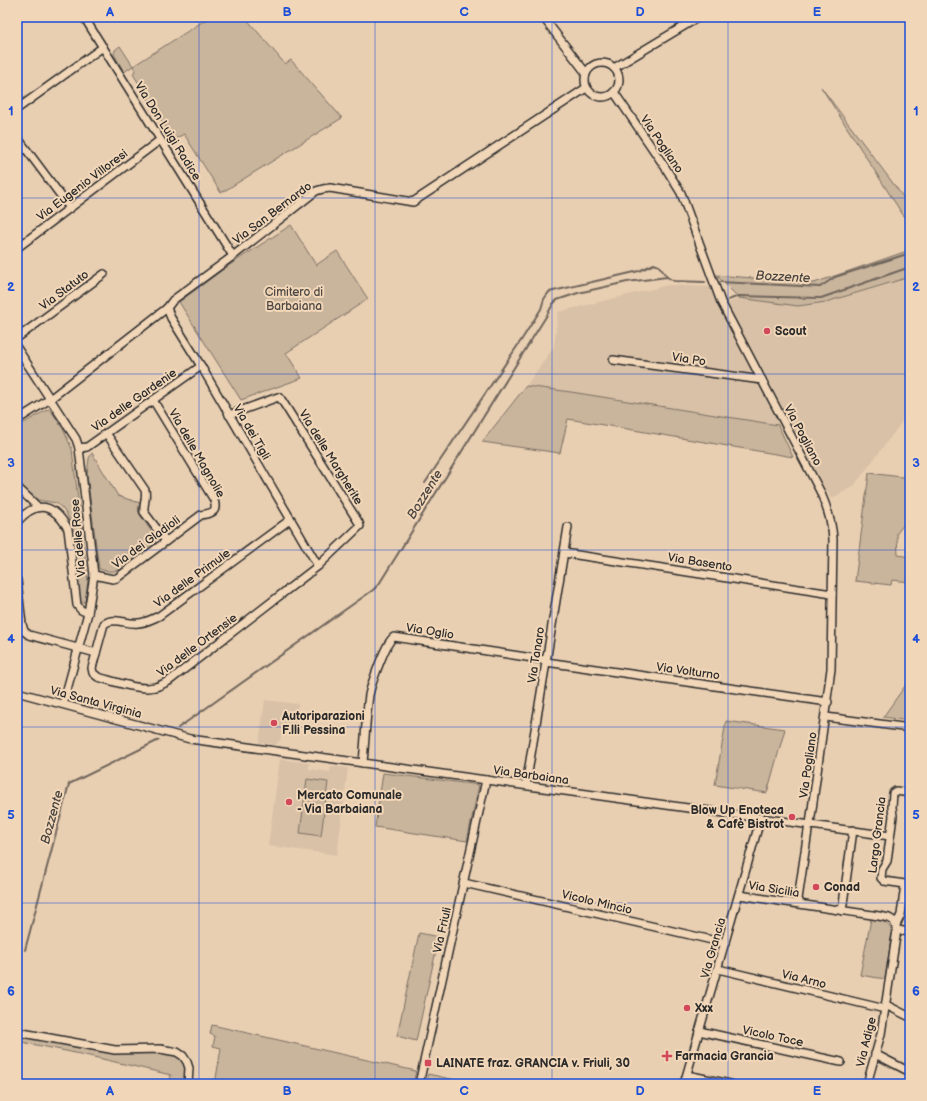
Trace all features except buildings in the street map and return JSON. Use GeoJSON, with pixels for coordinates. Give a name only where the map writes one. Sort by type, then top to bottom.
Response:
{"type":"FeatureCollection","features":[{"type":"Feature","properties":{"kind":"street","name":"Via Don Luigi Radice"},"geometry":{"type":"LineString","coordinates":[[84,17],[233,256]]}},
{"type":"Feature","properties":{"kind":"street"},"geometry":{"type":"LineString","coordinates":[[543,17],[586,72]]}},
{"type":"Feature","properties":{"kind":"street"},"geometry":{"type":"LineString","coordinates":[[614,68],[699,17]]}},
{"type":"Feature","properties":{"kind":"street"},"geometry":{"type":"LineString","coordinates":[[17,109],[102,47]]}},
{"type":"Feature","properties":{"kind":"street"},"geometry":{"type":"LineString","coordinates":[[602,62],[609,64],[614,68],[618,74],[619,80],[618,87],[614,92],[608,96],[594,96],[586,88],[584,79],[586,72],[590,67],[596,63],[602,62]]}},
{"type":"Feature","properties":{"kind":"street","name":"Via San Bernardo"},"geometry":{"type":"LineString","coordinates":[[17,420],[50,399],[167,308],[173,300],[233,256],[316,191],[330,188],[413,202],[586,88]]}},
{"type":"Feature","properties":{"kind":"street","name":"Via Pogliano"},"geometry":{"type":"LineString","coordinates":[[614,92],[681,193],[720,302],[827,506],[832,529],[831,663],[826,717],[798,899],[800,903]]}},
{"type":"Feature","properties":{"kind":"street"},"geometry":{"type":"LineString","coordinates":[[17,137],[70,208]]}},
{"type":"Feature","properties":{"kind":"street","name":"Via Eugenio Villoresi"},"geometry":{"type":"LineString","coordinates":[[17,248],[160,140]]}},
{"type":"Feature","properties":{"kind":"street","name":"Via Statuto"},"geometry":{"type":"LineString","coordinates":[[17,338],[104,274]]}},
{"type":"Feature","properties":{"kind":"street","name":"Via dei Tigli"},"geometry":{"type":"LineString","coordinates":[[167,308],[171,318],[201,366],[318,566]]}},
{"type":"Feature","properties":{"kind":"street","name":"Via delle Rose"},"geometry":{"type":"LineString","coordinates":[[17,348],[76,439],[79,448],[94,575],[88,613],[63,704]]}},
{"type":"Feature","properties":{"kind":"street","name":"Via Po"},"geometry":{"type":"LineString","coordinates":[[612,360],[762,380]]}},
{"type":"Feature","properties":{"kind":"street","name":"Via delle Gardenie"},"geometry":{"type":"LineString","coordinates":[[79,448],[87,447],[201,366]]}},
{"type":"Feature","properties":{"kind":"street","name":"Via delle Margherite"},"geometry":{"type":"LineString","coordinates":[[230,415],[278,397],[281,399],[359,522],[360,526],[358,529],[318,566]]}},
{"type":"Feature","properties":{"kind":"street","name":"Via delle Magnolie"},"geometry":{"type":"LineString","coordinates":[[153,400],[214,500],[216,505],[214,511],[211,514],[208,514]]}},
{"type":"Feature","properties":{"kind":"street"},"geometry":{"type":"LineString","coordinates":[[106,433],[146,490],[147,495],[144,512],[166,541]]}},
{"type":"Feature","properties":{"kind":"street"},"geometry":{"type":"LineString","coordinates":[[17,487],[38,507]]}},
{"type":"Feature","properties":{"kind":"street"},"geometry":{"type":"LineString","coordinates":[[17,522],[23,514],[38,507],[47,508],[56,513],[62,520],[68,529],[77,605],[81,610],[88,613]]}},
{"type":"Feature","properties":{"kind":"street","name":"Via dei Gladioli"},"geometry":{"type":"LineString","coordinates":[[94,575],[113,579],[117,578],[201,515],[208,514]]}},
{"type":"Feature","properties":{"kind":"street","name":"Via delle Primule"},"geometry":{"type":"LineString","coordinates":[[96,653],[102,628],[108,621],[113,620],[138,624],[159,616],[290,519]]}},
{"type":"Feature","properties":{"kind":"street","name":"Via Tanaro"},"geometry":{"type":"LineString","coordinates":[[526,785],[568,527]]}},
{"type":"Feature","properties":{"kind":"street","name":"Via Basento"},"geometry":{"type":"LineString","coordinates":[[564,553],[832,594]]}},
{"type":"Feature","properties":{"kind":"street","name":"Via delle Ortensie"},"geometry":{"type":"LineString","coordinates":[[96,653],[92,668],[93,673],[98,677],[142,688],[153,688],[160,686],[169,681],[318,566]]}},
{"type":"Feature","properties":{"kind":"street"},"geometry":{"type":"LineString","coordinates":[[17,580],[22,624],[24,631],[28,635],[96,653]]}},
{"type":"Feature","properties":{"kind":"street","name":"Via Oglio"},"geometry":{"type":"LineString","coordinates":[[363,763],[369,694],[390,638],[394,637],[546,661]]}},
{"type":"Feature","properties":{"kind":"street","name":"Via Volturno"},"geometry":{"type":"LineString","coordinates":[[546,661],[828,702]]}},
{"type":"Feature","properties":{"kind":"street","name":"Via Santa Virginia"},"geometry":{"type":"LineString","coordinates":[[17,692],[170,734]]}},
{"type":"Feature","properties":{"kind":"street"},"geometry":{"type":"LineString","coordinates":[[826,717],[910,728]]}},
{"type":"Feature","properties":{"kind":"street","name":"Via Barbaiana"},"geometry":{"type":"LineString","coordinates":[[170,734],[190,739],[890,836]]}},
{"type":"Feature","properties":{"kind":"street","name":"Via Friuli"},"geometry":{"type":"LineString","coordinates":[[419,1084],[486,780]]}},
{"type":"Feature","properties":{"kind":"street","name":"Largo Grancia"},"geometry":{"type":"LineString","coordinates":[[897,927],[901,915],[905,884],[884,881],[881,878],[882,869],[887,861],[893,816],[893,793],[896,791],[910,793]]}},
{"type":"Feature","properties":{"kind":"street","name":"Via Grancia"},"geometry":{"type":"LineString","coordinates":[[684,1084],[740,895],[761,817]]}},
{"type":"Feature","properties":{"kind":"street"},"geometry":{"type":"LineString","coordinates":[[842,910],[853,830]]}},
{"type":"Feature","properties":{"kind":"street","name":"Vicolo Mincio"},"geometry":{"type":"LineString","coordinates":[[464,883],[726,943]]}},
{"type":"Feature","properties":{"kind":"street","name":"Via Sicilia"},"geometry":{"type":"LineString","coordinates":[[740,895],[800,903],[803,905],[889,918],[894,921],[897,927],[910,932]]}},
{"type":"Feature","properties":{"kind":"street","name":"Via Adige"},"geometry":{"type":"LineString","coordinates":[[867,1084],[886,1007],[897,927]]}},
{"type":"Feature","properties":{"kind":"street","name":"Via Arno"},"geometry":{"type":"LineString","coordinates":[[718,969],[886,1007]]}},
{"type":"Feature","properties":{"kind":"street","name":"Via Adige"},"geometry":{"type":"LineString","coordinates":[[886,1007],[910,1017]]}},
{"type":"Feature","properties":{"kind":"street","name":"Vicolo Toce"},"geometry":{"type":"LineString","coordinates":[[700,1031],[841,1062]]}},
{"type":"Feature","properties":{"kind":"street"},"geometry":{"type":"LineString","coordinates":[[17,1032],[115,1050],[160,1049],[176,1052],[183,1056],[187,1062],[189,1068],[188,1084]]}},
{"type":"Feature","properties":{"kind":"street"},"geometry":{"type":"LineString","coordinates":[[875,1054],[910,1072]]}},
{"type":"Feature","properties":{"kind":"street"},"geometry":{"type":"LineString","coordinates":[[687,1074],[730,1084]]}},
{"type":"Feature","properties":{"kind":"shaded area"},"geometry":{"type":"Polygon","coordinates":[[[904,280],[910,291],[910,411],[854,486],[831,499],[765,381],[725,304],[739,298],[798,306],[826,302],[904,280]]]}},
{"type":"Feature","properties":{"kind":"shaded area"},"geometry":{"type":"Polygon","coordinates":[[[668,285],[712,287],[757,379],[784,426],[526,386],[554,347],[558,312],[668,285]]]}},
{"type":"Feature","properties":{"kind":"shaded area"},"geometry":{"type":"Polygon","coordinates":[[[265,700],[298,704],[294,733],[282,732],[280,741],[276,745],[259,743],[265,700]]]}},
{"type":"Feature","properties":{"kind":"shaded area","name":"Mercato Comunale - Via Barbaiana"},"geometry":{"type":"Polygon","coordinates":[[[280,759],[309,763],[309,769],[330,772],[331,766],[348,768],[337,855],[268,846],[280,759]]]}},
{"type":"Feature","properties":{"kind":"green space"},"geometry":{"type":"Polygon","coordinates":[[[210,17],[245,17],[285,64],[291,60],[342,118],[221,193],[184,134],[171,141],[165,129],[166,128],[133,74],[135,70],[133,66],[210,17]]]}},
{"type":"Feature","properties":{"kind":"green space"},"geometry":{"type":"Polygon","coordinates":[[[120,46],[133,66],[124,72],[114,54],[115,50],[120,46]]]}},
{"type":"Feature","properties":{"kind":"green space"},"geometry":{"type":"Polygon","coordinates":[[[821,87],[910,206],[910,226],[821,87]]]}},
{"type":"Feature","properties":{"kind":"green space","name":"Cimitero di Barbaiana"},"geometry":{"type":"Polygon","coordinates":[[[291,225],[316,265],[337,251],[368,299],[286,353],[302,378],[241,400],[179,302],[225,268],[291,225]]]}},
{"type":"Feature","properties":{"kind":"green space"},"geometry":{"type":"Polygon","coordinates":[[[910,250],[910,277],[826,302],[798,306],[739,298],[716,275],[814,283],[910,250]]]}},
{"type":"Feature","properties":{"kind":"green space"},"geometry":{"type":"Polygon","coordinates":[[[526,386],[778,425],[793,457],[568,419],[560,453],[482,442],[526,386]]]}},
{"type":"Feature","properties":{"kind":"green space"},"geometry":{"type":"Polygon","coordinates":[[[48,409],[52,412],[63,429],[72,449],[88,581],[85,602],[80,602],[72,525],[67,515],[56,503],[38,500],[17,482],[17,427],[48,409]]]}},
{"type":"Feature","properties":{"kind":"green space"},"geometry":{"type":"Polygon","coordinates":[[[92,453],[118,496],[140,503],[138,508],[139,513],[156,538],[155,544],[121,569],[115,571],[99,569],[87,475],[89,458],[92,453]]]}},
{"type":"Feature","properties":{"kind":"green space"},"geometry":{"type":"Polygon","coordinates":[[[869,473],[910,478],[910,517],[897,533],[898,555],[910,557],[910,582],[892,580],[891,585],[855,581],[869,473]]]}},
{"type":"Feature","properties":{"kind":"green space"},"geometry":{"type":"Polygon","coordinates":[[[910,679],[910,721],[883,717],[910,679]]]}},
{"type":"Feature","properties":{"kind":"green space"},"geometry":{"type":"Polygon","coordinates":[[[726,721],[785,729],[767,793],[715,785],[726,721]]]}},
{"type":"Feature","properties":{"kind":"green space"},"geometry":{"type":"Polygon","coordinates":[[[383,773],[479,785],[467,841],[375,827],[383,773]]]}},
{"type":"Feature","properties":{"kind":"green space"},"geometry":{"type":"Polygon","coordinates":[[[307,779],[328,782],[321,836],[300,833],[307,779]]]}},
{"type":"Feature","properties":{"kind":"green space"},"geometry":{"type":"Polygon","coordinates":[[[871,919],[887,924],[891,928],[892,932],[885,979],[860,975],[871,919]]]}},
{"type":"Feature","properties":{"kind":"green space"},"geometry":{"type":"Polygon","coordinates":[[[419,933],[439,937],[416,1041],[397,1036],[419,933]]]}},
{"type":"Feature","properties":{"kind":"green space"},"geometry":{"type":"Polygon","coordinates":[[[212,1025],[416,1071],[413,1084],[215,1084],[221,1048],[213,1046],[215,1036],[210,1034],[212,1025]]]}},
{"type":"Feature","properties":{"kind":"green space"},"geometry":{"type":"Polygon","coordinates":[[[17,1035],[63,1044],[125,1053],[159,1053],[173,1055],[181,1060],[185,1066],[183,1084],[170,1081],[171,1075],[17,1041],[17,1035]]]}},
{"type":"Feature","properties":{"kind":"green space"},"geometry":{"type":"Polygon","coordinates":[[[428,1074],[474,1084],[425,1084],[428,1074]]]}},
{"type":"Feature","properties":{"kind":"waterway","name":"Bozzente"},"geometry":{"type":"LineString","coordinates":[[720,282],[820,287],[835,277],[910,253]]}},
{"type":"Feature","properties":{"kind":"waterway","name":"Bozzente"},"geometry":{"type":"LineString","coordinates":[[425,483],[522,339],[541,309],[544,299],[549,292],[639,271],[654,264],[659,266],[667,277]]}},
{"type":"Feature","properties":{"kind":"waterway"},"geometry":{"type":"LineString","coordinates":[[728,300],[739,296],[821,298],[910,267]]}},
{"type":"Feature","properties":{"kind":"waterway","name":"Bozzente"},"geometry":{"type":"LineString","coordinates":[[178,728],[373,590],[379,584],[553,304],[557,300],[578,293],[627,282],[667,277],[674,281],[705,282]]}},
{"type":"Feature","properties":{"kind":"waterway","name":"Bozzente"},"geometry":{"type":"LineString","coordinates":[[25,950],[69,784],[159,740]]}},
{"type":"Feature","properties":{"kind":"place","name":"Scout"},"geometry":{"type":"Point","coordinates":[767,331]}},
{"type":"Feature","properties":{"kind":"place","name":"Autoriparazioni F.lli Pessina"},"geometry":{"type":"Point","coordinates":[274,723]}},
{"type":"Feature","properties":{"kind":"place","name":"Mercato Comunale - Via Barbaiana"},"geometry":{"type":"Point","coordinates":[289,802]}},
{"type":"Feature","properties":{"kind":"place","name":"Blow Up Enoteca & Cafè Bistrot"},"geometry":{"type":"Point","coordinates":[792,817]}},
{"type":"Feature","properties":{"kind":"place","name":"Conad"},"geometry":{"type":"Point","coordinates":[816,887]}},
{"type":"Feature","properties":{"kind":"place","name":"Xxx"},"geometry":{"type":"Point","coordinates":[687,1008]}},
{"type":"Feature","properties":{"kind":"place","name":"Farmacia Grancia"},"geometry":{"type":"Point","coordinates":[667,1056]}},
{"type":"Feature","properties":{"kind":"place","name":"LAINATE fraz. GRANCIA v. Friuli, 30"},"geometry":{"type":"Point","coordinates":[428,1063]}}]}
